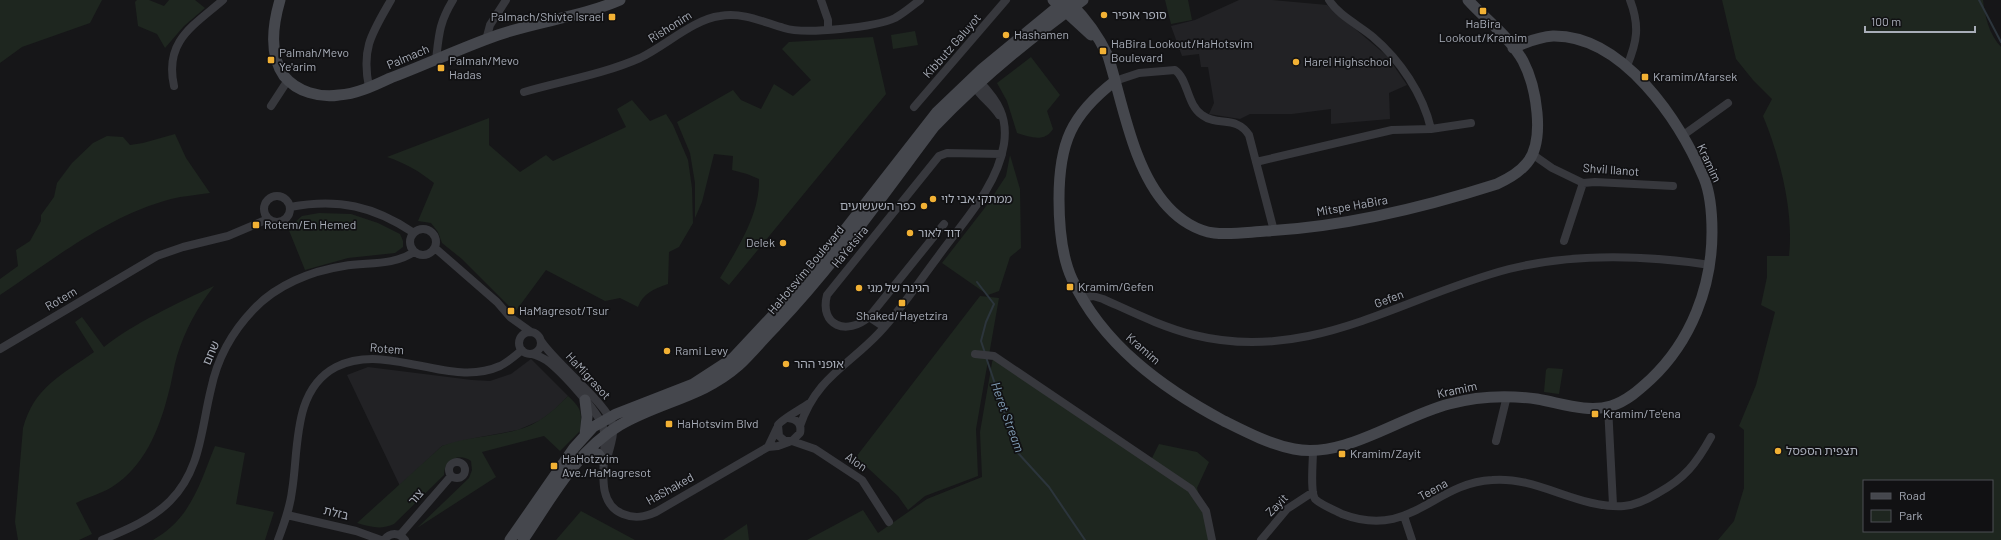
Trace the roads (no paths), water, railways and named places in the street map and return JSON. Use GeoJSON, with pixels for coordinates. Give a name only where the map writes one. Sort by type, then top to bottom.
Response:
{"type":"FeatureCollection","features":[{"type":"Feature","properties":{"kind":"street"},"geometry":{"type":"LineString","coordinates":[[174,86],[172,62],[173,50],[191,27],[223,0]]}},
{"type":"Feature","properties":{"kind":"street","name":"Palmach"},"geometry":{"type":"LineString","coordinates":[[280,0],[276,19],[274,53],[279,68],[288,80],[310,93],[323,96],[339,96],[368,87],[499,34],[602,8],[620,0]]}},
{"type":"Feature","properties":{"kind":"street"},"geometry":{"type":"LineString","coordinates":[[368,87],[365,62],[367,50],[371,35],[391,0]]}},
{"type":"Feature","properties":{"kind":"street"},"geometry":{"type":"LineString","coordinates":[[436,60],[440,27],[443,17],[454,0]]}},
{"type":"Feature","properties":{"kind":"street"},"geometry":{"type":"LineString","coordinates":[[486,40],[490,25],[506,0]]}},
{"type":"Feature","properties":{"kind":"street"},"geometry":{"type":"LineString","coordinates":[[821,0],[828,20],[828,29]]}},
{"type":"Feature","properties":{"kind":"street","name":"Rishonim"},"geometry":{"type":"LineString","coordinates":[[524,92],[616,67],[638,59],[654,51],[696,24],[708,18],[720,15],[752,18],[792,30],[828,29],[877,24],[895,18],[920,0]]}},
{"type":"Feature","properties":{"kind":"street","name":"Kibbutz Galuyot"},"geometry":{"type":"LineString","coordinates":[[914,107],[1002,7],[1006,0]]}},
{"type":"Feature","properties":{"kind":"street"},"geometry":{"type":"LineString","coordinates":[[1329,0],[1334,8],[1373,37],[1387,50],[1406,73],[1420,98],[1428,116],[1431,129]]}},
{"type":"Feature","properties":{"kind":"street","name":"Mitspe HaBira"},"geometry":{"type":"LineString","coordinates":[[1067,3],[1102,44],[1136,150],[1145,172],[1167,207],[1183,221],[1214,233],[1292,230],[1376,216],[1464,195],[1497,184],[1512,176],[1527,163],[1535,147],[1537,130],[1534,93],[1522,61],[1513,48],[1468,0]]}},
{"type":"Feature","properties":{"kind":"street"},"geometry":{"type":"LineString","coordinates":[[1626,66],[1634,48],[1637,34],[1634,9],[1630,0]]}},
{"type":"Feature","properties":{"kind":"street","name":"HaHotsvim Boulevard"},"geometry":{"type":"LineString","coordinates":[[510,540],[562,464],[585,435],[605,420],[693,384],[733,358],[805,280],[937,112],[976,83],[1067,3]]}},
{"type":"Feature","properties":{"kind":"street","name":"Kramim"},"geometry":{"type":"LineString","coordinates":[[1115,81],[1085,110],[1070,130],[1061,162],[1059,185],[1061,237],[1070,276],[1082,298],[1106,332],[1124,352],[1171,389],[1202,409],[1254,436],[1292,449],[1312,451],[1334,449],[1350,444],[1410,417],[1450,403],[1472,399],[1507,396],[1582,408],[1608,406],[1626,399],[1639,390],[1658,372],[1676,350],[1690,327],[1702,301],[1708,280],[1712,246],[1710,199],[1704,178],[1670,116],[1653,92],[1637,74],[1588,43],[1569,37],[1551,36],[1537,39],[1513,48]]}},
{"type":"Feature","properties":{"kind":"street"},"geometry":{"type":"LineString","coordinates":[[1115,81],[1139,73],[1175,70],[1180,75],[1195,109],[1202,116],[1211,120],[1234,123],[1244,127],[1249,135],[1274,231]]}},
{"type":"Feature","properties":{"kind":"street"},"geometry":{"type":"LineString","coordinates":[[271,106],[288,80]]}},
{"type":"Feature","properties":{"kind":"street"},"geometry":{"type":"LineString","coordinates":[[777,428],[779,436],[791,441],[798,437],[810,403],[829,377],[884,327],[980,199],[993,178],[1002,154],[1004,126],[998,102],[976,83]]}},
{"type":"Feature","properties":{"kind":"street","name":"HaHotsvim Boulevard"},"geometry":{"type":"LineString","coordinates":[[523,540],[582,456],[609,433],[635,418],[694,394],[720,379],[738,366],[806,294],[934,127],[976,83]]}},
{"type":"Feature","properties":{"kind":"street"},"geometry":{"type":"LineString","coordinates":[[1682,136],[1728,103]]}},
{"type":"Feature","properties":{"kind":"street"},"geometry":{"type":"LineString","coordinates":[[1256,162],[1392,130],[1431,129],[1471,122]]}},
{"type":"Feature","properties":{"kind":"street","name":"HaYetsira"},"geometry":{"type":"LineString","coordinates":[[944,224],[869,317],[861,324],[840,328],[832,322],[825,310],[827,295],[939,156],[947,153],[1002,154]]}},
{"type":"Feature","properties":{"kind":"street","name":"Shvil Ilanot"},"geometry":{"type":"LineString","coordinates":[[1532,154],[1552,168],[1583,183],[1595,182],[1673,186]]}},
{"type":"Feature","properties":{"kind":"street"},"geometry":{"type":"LineString","coordinates":[[1564,241],[1583,183]]}},
{"type":"Feature","properties":{"kind":"street"},"geometry":{"type":"LineString","coordinates":[[271,198],[283,198],[288,202],[290,207],[289,215],[283,221],[275,222],[268,219],[265,214],[264,207],[271,198]]}},
{"type":"Feature","properties":{"kind":"street"},"geometry":{"type":"LineString","coordinates":[[290,207],[325,203],[356,206],[385,216],[414,233]]}},
{"type":"Feature","properties":{"kind":"street","name":"Rotem"},"geometry":{"type":"LineString","coordinates":[[0,349],[157,256],[183,246],[228,236],[268,219]]}},
{"type":"Feature","properties":{"kind":"street"},"geometry":{"type":"LineString","coordinates":[[424,229],[431,232],[436,238],[435,248],[431,253],[426,255],[419,255],[414,252],[410,242],[414,233],[424,229]]}},
{"type":"Feature","properties":{"kind":"street"},"geometry":{"type":"LineString","coordinates":[[435,248],[497,302],[510,317],[531,332],[538,334],[541,341],[539,349],[532,354],[522,350],[519,344],[520,338],[510,317]]}},
{"type":"Feature","properties":{"kind":"street","name":"שחם"},"geometry":{"type":"LineString","coordinates":[[102,540],[132,527],[160,510],[170,501],[187,479],[198,455],[211,388],[218,366],[227,345],[239,326],[254,309],[271,294],[292,282],[316,272],[344,266],[397,260],[414,252]]}},
{"type":"Feature","properties":{"kind":"street","name":"Gefen"},"geometry":{"type":"LineString","coordinates":[[1082,298],[1093,296],[1103,299],[1169,328],[1194,335],[1244,343],[1269,343],[1334,331],[1457,285],[1489,275],[1536,264],[1581,259],[1624,258],[1662,259],[1710,265]]}},
{"type":"Feature","properties":{"kind":"street"},"geometry":{"type":"LineString","coordinates":[[869,317],[884,327]]}},
{"type":"Feature","properties":{"kind":"street"},"geometry":{"type":"LineString","coordinates":[[520,338],[525,333],[531,332]]}},
{"type":"Feature","properties":{"kind":"street","name":"HaMigrasot"},"geometry":{"type":"LineString","coordinates":[[541,341],[552,355],[583,386],[605,420],[609,433]]}},
{"type":"Feature","properties":{"kind":"street","name":"Rotem"},"geometry":{"type":"LineString","coordinates":[[278,540],[287,515],[292,490],[299,429],[305,404],[317,383],[334,368],[358,360],[371,359],[464,372],[480,371],[501,366],[522,350]]}},
{"type":"Feature","properties":{"kind":"street","name":"HaMigrasot"},"geometry":{"type":"LineString","coordinates":[[532,354],[546,360],[605,420]]}},
{"type":"Feature","properties":{"kind":"street"},"geometry":{"type":"LineString","coordinates":[[975,354],[994,356],[1191,489],[1206,511],[1212,540]]}},
{"type":"Feature","properties":{"kind":"street"},"geometry":{"type":"LineString","coordinates":[[1496,441],[1507,396]]}},
{"type":"Feature","properties":{"kind":"street"},"geometry":{"type":"LineString","coordinates":[[585,400],[587,417],[585,435]]}},
{"type":"Feature","properties":{"kind":"street"},"geometry":{"type":"LineString","coordinates":[[768,447],[780,421],[788,418],[810,403]]}},
{"type":"Feature","properties":{"kind":"street"},"geometry":{"type":"LineString","coordinates":[[1608,406],[1613,505]]}},
{"type":"Feature","properties":{"kind":"street"},"geometry":{"type":"LineString","coordinates":[[788,418],[795,420],[800,428]]}},
{"type":"Feature","properties":{"kind":"street","name":"Alon"},"geometry":{"type":"LineString","coordinates":[[800,428],[805,438],[814,449]]}},
{"type":"Feature","properties":{"kind":"street","name":"HaShaked"},"geometry":{"type":"LineString","coordinates":[[609,433],[603,461],[604,490],[613,506],[624,515],[640,517],[656,512],[768,447],[778,446],[791,441]]}},
{"type":"Feature","properties":{"kind":"street","name":"HaShaked"},"geometry":{"type":"LineString","coordinates":[[604,474],[609,433]]}},
{"type":"Feature","properties":{"kind":"street","name":"Teena"},"geometry":{"type":"LineString","coordinates":[[1313,492],[1316,499],[1346,516],[1360,520],[1390,522],[1405,519],[1455,490],[1490,480],[1522,481],[1587,501],[1613,505],[1632,504],[1653,496],[1672,485],[1690,470],[1711,437]]}},
{"type":"Feature","properties":{"kind":"street","name":"Alon"},"geometry":{"type":"LineString","coordinates":[[791,441],[814,449],[862,480],[889,522]]}},
{"type":"Feature","properties":{"kind":"street"},"geometry":{"type":"LineString","coordinates":[[1312,451],[1313,492]]}},
{"type":"Feature","properties":{"kind":"street"},"geometry":{"type":"LineString","coordinates":[[582,456],[591,453],[598,454],[603,461]]}},
{"type":"Feature","properties":{"kind":"street","name":"צור"},"geometry":{"type":"LineString","coordinates":[[402,538],[451,476]]}},
{"type":"Feature","properties":{"kind":"street","name":"Zayit"},"geometry":{"type":"LineString","coordinates":[[1261,540],[1287,509],[1313,492]]}},
{"type":"Feature","properties":{"kind":"street","name":"בזלת"},"geometry":{"type":"LineString","coordinates":[[287,515],[356,530],[381,540]]}},
{"type":"Feature","properties":{"kind":"street"},"geometry":{"type":"LineString","coordinates":[[1405,519],[1412,540]]}},
{"type":"Feature","properties":{"kind":"street"},"geometry":{"type":"LineString","coordinates":[[381,540],[391,534],[402,538]]}},
{"type":"Feature","properties":{"kind":"waterway"},"geometry":{"type":"LineString","coordinates":[[1979,0],[2001,42]]}},
{"type":"Feature","properties":{"kind":"waterway","name":"Heret Stream"},"geometry":{"type":"LineString","coordinates":[[977,282],[994,304],[986,322],[981,341],[985,353]]}},
{"type":"Feature","properties":{"kind":"waterway","name":"Heret Stream"},"geometry":{"type":"LineString","coordinates":[[986,357],[1018,453],[1049,487],[1085,540]]}},
{"type":"Feature","properties":{"kind":"place","name":"HaBira Lookout/Kramim"},"geometry":{"type":"Point","coordinates":[1483,11]}},
{"type":"Feature","properties":{"kind":"place","name":"סופר אופיר"},"geometry":{"type":"Point","coordinates":[1104,15]}},
{"type":"Feature","properties":{"kind":"place","name":"Palmach/Shivte Israel"},"geometry":{"type":"Point","coordinates":[612,17]}},
{"type":"Feature","properties":{"kind":"place","name":"Hashamen"},"geometry":{"type":"Point","coordinates":[1006,35]}},
{"type":"Feature","properties":{"kind":"place","name":"HaBira Lookout/HaHotsvim Boulevard"},"geometry":{"type":"Point","coordinates":[1103,51]}},
{"type":"Feature","properties":{"kind":"place","name":"Palmah/Mevo Ye'arim"},"geometry":{"type":"Point","coordinates":[271,60]}},
{"type":"Feature","properties":{"kind":"place","name":"Harel Highschool"},"geometry":{"type":"Point","coordinates":[1296,62]}},
{"type":"Feature","properties":{"kind":"place","name":"Palmah/Mevo Hadas"},"geometry":{"type":"Point","coordinates":[441,68]}},
{"type":"Feature","properties":{"kind":"place","name":"Kramim/Afarsek"},"geometry":{"type":"Point","coordinates":[1645,77]}},
{"type":"Feature","properties":{"kind":"place","name":"ממתקי אבי לוי"},"geometry":{"type":"Point","coordinates":[933,199]}},
{"type":"Feature","properties":{"kind":"place","name":"כפר השעשועים"},"geometry":{"type":"Point","coordinates":[924,206]}},
{"type":"Feature","properties":{"kind":"place","name":"Rotem/En Hemed"},"geometry":{"type":"Point","coordinates":[256,225]}},
{"type":"Feature","properties":{"kind":"place","name":"דוד לאור"},"geometry":{"type":"Point","coordinates":[910,233]}},
{"type":"Feature","properties":{"kind":"place","name":"Delek"},"geometry":{"type":"Point","coordinates":[783,243]}},
{"type":"Feature","properties":{"kind":"place","name":"Kramim/Gefen"},"geometry":{"type":"Point","coordinates":[1070,287]}},
{"type":"Feature","properties":{"kind":"place","name":"הגינה של מגי"},"geometry":{"type":"Point","coordinates":[859,288]}},
{"type":"Feature","properties":{"kind":"place","name":"Shaked/Hayetzira"},"geometry":{"type":"Point","coordinates":[902,303]}},
{"type":"Feature","properties":{"kind":"place","name":"HaMagresot/Tsur"},"geometry":{"type":"Point","coordinates":[511,311]}},
{"type":"Feature","properties":{"kind":"place","name":"Rami Levy"},"geometry":{"type":"Point","coordinates":[667,351]}},
{"type":"Feature","properties":{"kind":"place","name":"אופני ההר"},"geometry":{"type":"Point","coordinates":[786,364]}},
{"type":"Feature","properties":{"kind":"place","name":"Kramim/Te'ena"},"geometry":{"type":"Point","coordinates":[1595,414]}},
{"type":"Feature","properties":{"kind":"place","name":"HaHotsvim Blvd"},"geometry":{"type":"Point","coordinates":[669,424]}},
{"type":"Feature","properties":{"kind":"place","name":"תצפית הספסל"},"geometry":{"type":"Point","coordinates":[1778,451]}},
{"type":"Feature","properties":{"kind":"place","name":"Kramim/Zayit"},"geometry":{"type":"Point","coordinates":[1342,454]}},
{"type":"Feature","properties":{"kind":"place","name":"HaHotzvim Ave./HaMagresot"},"geometry":{"type":"Point","coordinates":[554,466]}}]}
